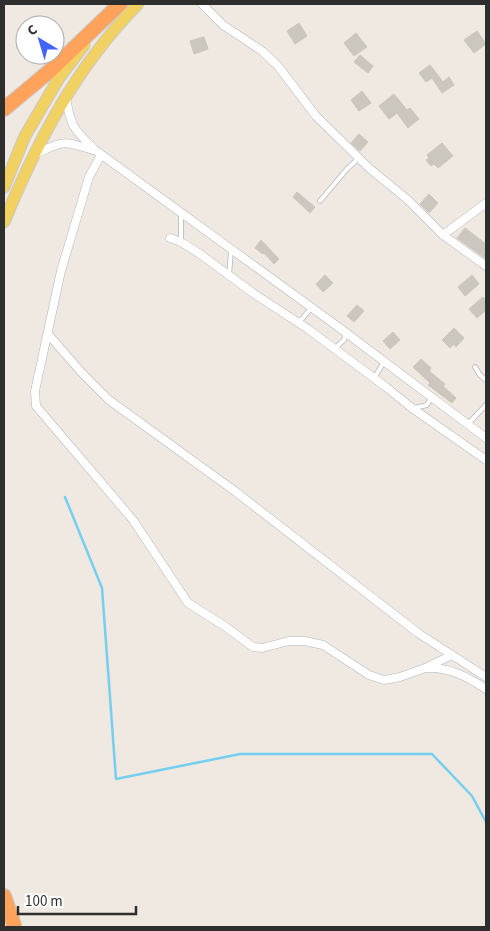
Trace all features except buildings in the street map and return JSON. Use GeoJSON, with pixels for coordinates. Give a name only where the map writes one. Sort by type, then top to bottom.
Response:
{"type":"FeatureCollection","features":[{"type":"Feature","properties":{"kind":"highway"},"geometry":{"type":"LineString","coordinates":[[4,109],[52,69],[120,4]]}},
{"type":"Feature","properties":{"kind":"highway"},"geometry":{"type":"LineString","coordinates":[[4,896],[14,926]]}},
{"type":"Feature","properties":{"kind":"highway"},"geometry":{"type":"LineString","coordinates":[[4,907],[14,926]]}},
{"type":"Feature","properties":{"kind":"main road"},"geometry":{"type":"LineString","coordinates":[[4,186],[25,136],[59,78],[82,46],[120,4]]}},
{"type":"Feature","properties":{"kind":"main road"},"geometry":{"type":"LineString","coordinates":[[5,217],[33,156],[65,96],[103,42],[138,4]]}},
{"type":"Feature","properties":{"kind":"street"},"geometry":{"type":"LineString","coordinates":[[202,4],[224,25],[278,66],[316,116],[358,158],[408,200],[443,235],[486,266]]}},
{"type":"Feature","properties":{"kind":"street"},"geometry":{"type":"LineString","coordinates":[[65,96],[69,119],[73,128],[98,153],[127,172],[427,392],[486,438]]}},
{"type":"Feature","properties":{"kind":"street"},"geometry":{"type":"LineString","coordinates":[[33,156],[56,144],[67,142],[98,153]]}},
{"type":"Feature","properties":{"kind":"street"},"geometry":{"type":"LineString","coordinates":[[98,153],[60,270],[48,334],[34,391],[36,406],[134,520],[188,603],[226,627],[253,648],[262,648],[289,641],[305,641],[323,645],[369,675],[384,680],[400,677],[425,668],[452,655]]}},
{"type":"Feature","properties":{"kind":"street"},"geometry":{"type":"LineString","coordinates":[[443,235],[486,203]]}},
{"type":"Feature","properties":{"kind":"street"},"geometry":{"type":"LineString","coordinates":[[170,238],[180,242],[297,322],[412,408],[486,460]]}},
{"type":"Feature","properties":{"kind":"street"},"geometry":{"type":"LineString","coordinates":[[48,334],[81,372],[109,400],[236,492],[418,633],[486,677]]}},
{"type":"Feature","properties":{"kind":"street"},"geometry":{"type":"LineString","coordinates":[[425,668],[440,668],[454,672],[486,689]]}},
{"type":"Feature","properties":{"kind":"lane"},"geometry":{"type":"LineString","coordinates":[[320,201],[347,168],[358,158]]}},
{"type":"Feature","properties":{"kind":"lane"},"geometry":{"type":"LineString","coordinates":[[180,212],[182,219],[180,242]]}},
{"type":"Feature","properties":{"kind":"lane"},"geometry":{"type":"LineString","coordinates":[[229,276],[231,249]]}},
{"type":"Feature","properties":{"kind":"lane"},"geometry":{"type":"LineString","coordinates":[[297,322],[311,308],[308,305]]}},
{"type":"Feature","properties":{"kind":"lane"},"geometry":{"type":"LineString","coordinates":[[334,349],[344,340],[347,335],[345,332]]}},
{"type":"Feature","properties":{"kind":"lane"},"geometry":{"type":"LineString","coordinates":[[374,378],[384,362]]}},
{"type":"Feature","properties":{"kind":"lane"},"geometry":{"type":"LineString","coordinates":[[475,367],[486,380]]}},
{"type":"Feature","properties":{"kind":"lane"},"geometry":{"type":"LineString","coordinates":[[412,408],[427,405],[432,397],[427,392]]}},
{"type":"Feature","properties":{"kind":"lane"},"geometry":{"type":"LineString","coordinates":[[468,424],[486,405]]}},
{"type":"Feature","properties":{"kind":"waterway"},"geometry":{"type":"LineString","coordinates":[[65,497],[102,588],[116,779],[240,754],[432,754],[472,796],[486,822]]}}]}
